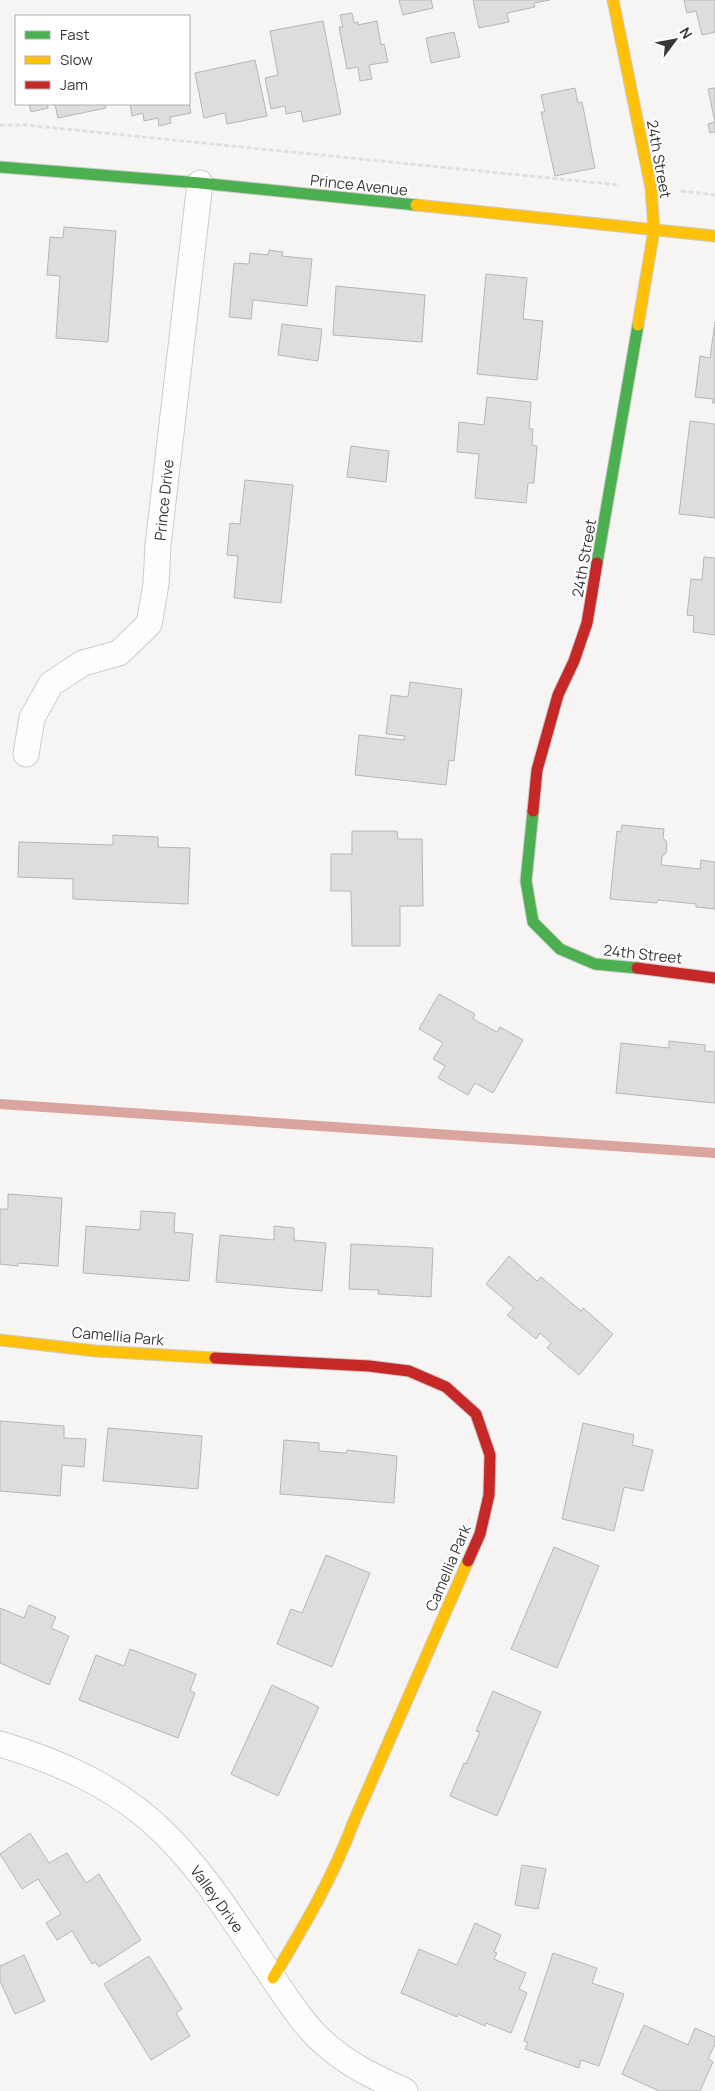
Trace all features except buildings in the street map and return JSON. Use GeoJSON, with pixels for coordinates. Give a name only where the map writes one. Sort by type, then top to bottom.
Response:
{"type":"FeatureCollection","features":[{"type":"Feature","properties":{"kind":"street","name":"24th Street"},"geometry":{"type":"LineString","coordinates":[[613,0],[650,188],[654,230],[587,623],[574,661],[558,695],[537,770],[526,881],[533,922],[560,949],[595,964],[672,971],[715,978]]}},
{"type":"Feature","properties":{"kind":"street","name":"Prince Avenue"},"geometry":{"type":"LineString","coordinates":[[0,167],[200,183],[715,236]]}},
{"type":"Feature","properties":{"kind":"street","name":"Prince Drive"},"geometry":{"type":"LineString","coordinates":[[26,754],[32,718],[51,684],[83,664],[119,653],[149,624],[156,584],[200,183]]}},
{"type":"Feature","properties":{"kind":"street","name":"Camellia Park"},"geometry":{"type":"LineString","coordinates":[[0,1340],[96,1351],[369,1366],[409,1371],[446,1387],[476,1414],[490,1455],[489,1495],[480,1534],[354,1821],[341,1857],[315,1908],[273,1978]]}},
{"type":"Feature","properties":{"kind":"street","name":"Valley Drive"},"geometry":{"type":"LineString","coordinates":[[0,1744],[33,1754],[78,1773],[135,1808],[164,1833],[213,1892],[303,2021],[330,2049],[364,2071],[405,2091]]}},
{"type":"Feature","properties":{"kind":"path"},"geometry":{"type":"LineString","coordinates":[[0,125],[24,125],[715,195]]}},
{"type":"Feature","properties":{"kind":"waterway"},"geometry":{"type":"LineString","coordinates":[[0,1104],[715,1153]]}},
{"type":"Feature","properties":{"kind":"traffic: fast"},"geometry":{"type":"LineString","coordinates":[[0,167],[200,183],[416,205]]}},
{"type":"Feature","properties":{"kind":"traffic: fast"},"geometry":{"type":"LineString","coordinates":[[597,563],[638,325]]}},
{"type":"Feature","properties":{"kind":"traffic: fast"},"geometry":{"type":"LineString","coordinates":[[533,811],[526,881],[533,922],[560,949],[595,964],[637,968]]}},
{"type":"Feature","properties":{"kind":"traffic: slow"},"geometry":{"type":"LineString","coordinates":[[613,0],[651,188],[654,230],[638,325]]}},
{"type":"Feature","properties":{"kind":"traffic: slow"},"geometry":{"type":"LineString","coordinates":[[416,205],[715,236]]}},
{"type":"Feature","properties":{"kind":"traffic: slow"},"geometry":{"type":"LineString","coordinates":[[0,1340],[96,1351],[215,1358]]}},
{"type":"Feature","properties":{"kind":"traffic: slow"},"geometry":{"type":"LineString","coordinates":[[273,1978],[307,1921],[337,1862],[468,1561]]}},
{"type":"Feature","properties":{"kind":"traffic: jam"},"geometry":{"type":"LineString","coordinates":[[533,811],[537,770],[558,695],[574,661],[587,623],[597,563]]}},
{"type":"Feature","properties":{"kind":"traffic: jam"},"geometry":{"type":"LineString","coordinates":[[637,968],[715,978]]}},
{"type":"Feature","properties":{"kind":"traffic: jam"},"geometry":{"type":"LineString","coordinates":[[215,1358],[369,1366],[409,1371],[446,1387],[476,1414],[490,1455],[489,1495],[480,1534],[468,1561]]}}]}
